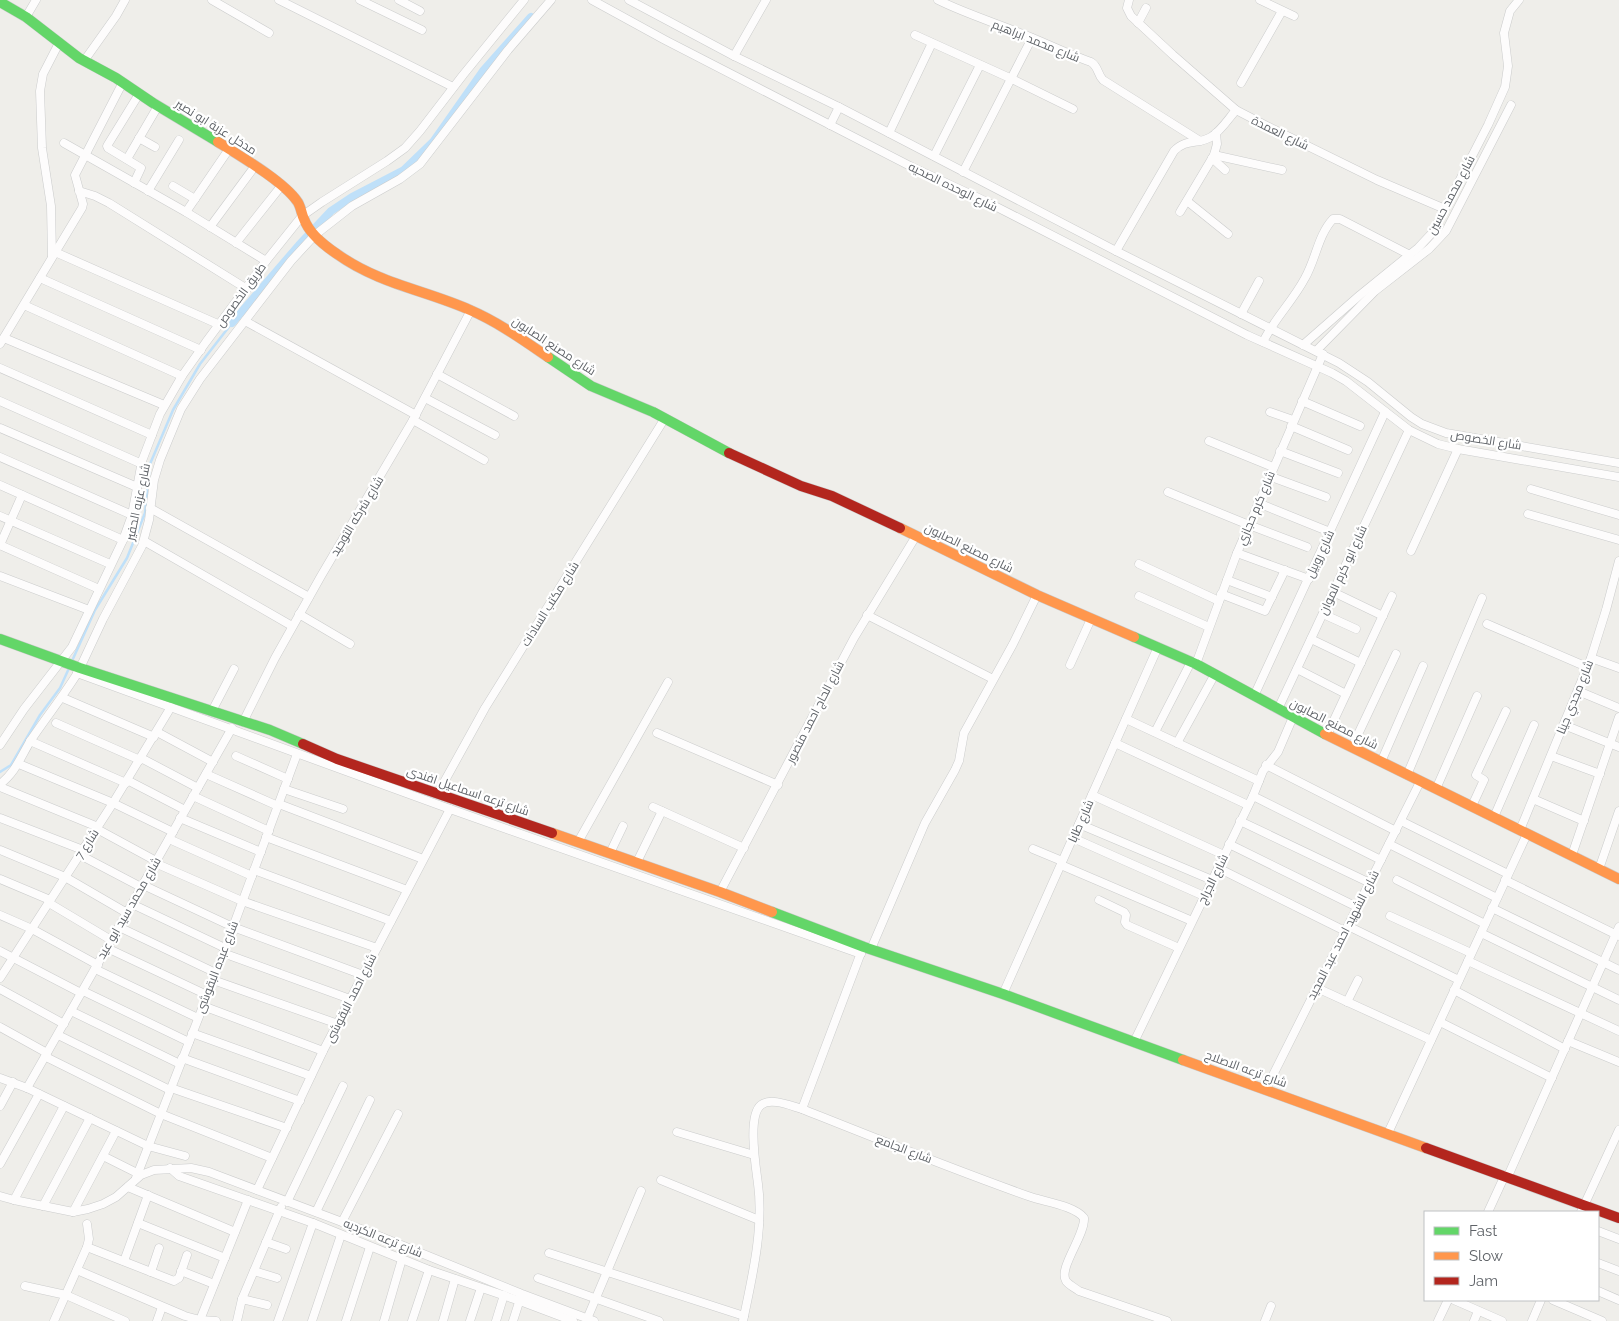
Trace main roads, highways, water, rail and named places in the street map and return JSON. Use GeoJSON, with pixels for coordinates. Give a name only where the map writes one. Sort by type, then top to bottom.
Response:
{"type":"FeatureCollection","features":[{"type":"Feature","properties":{"kind":"waterway"},"geometry":{"type":"LineString","coordinates":[[232,323],[331,211],[352,197],[404,170],[433,142],[483,71],[531,17]]}},
{"type":"Feature","properties":{"kind":"waterway"},"geometry":{"type":"LineString","coordinates":[[72,661],[95,610],[127,558],[145,513],[150,464],[173,410],[200,364],[232,323]]}},
{"type":"Feature","properties":{"kind":"waterway"},"geometry":{"type":"LineString","coordinates":[[0,772],[11,765],[40,715],[60,688],[70,666]]}}]}
